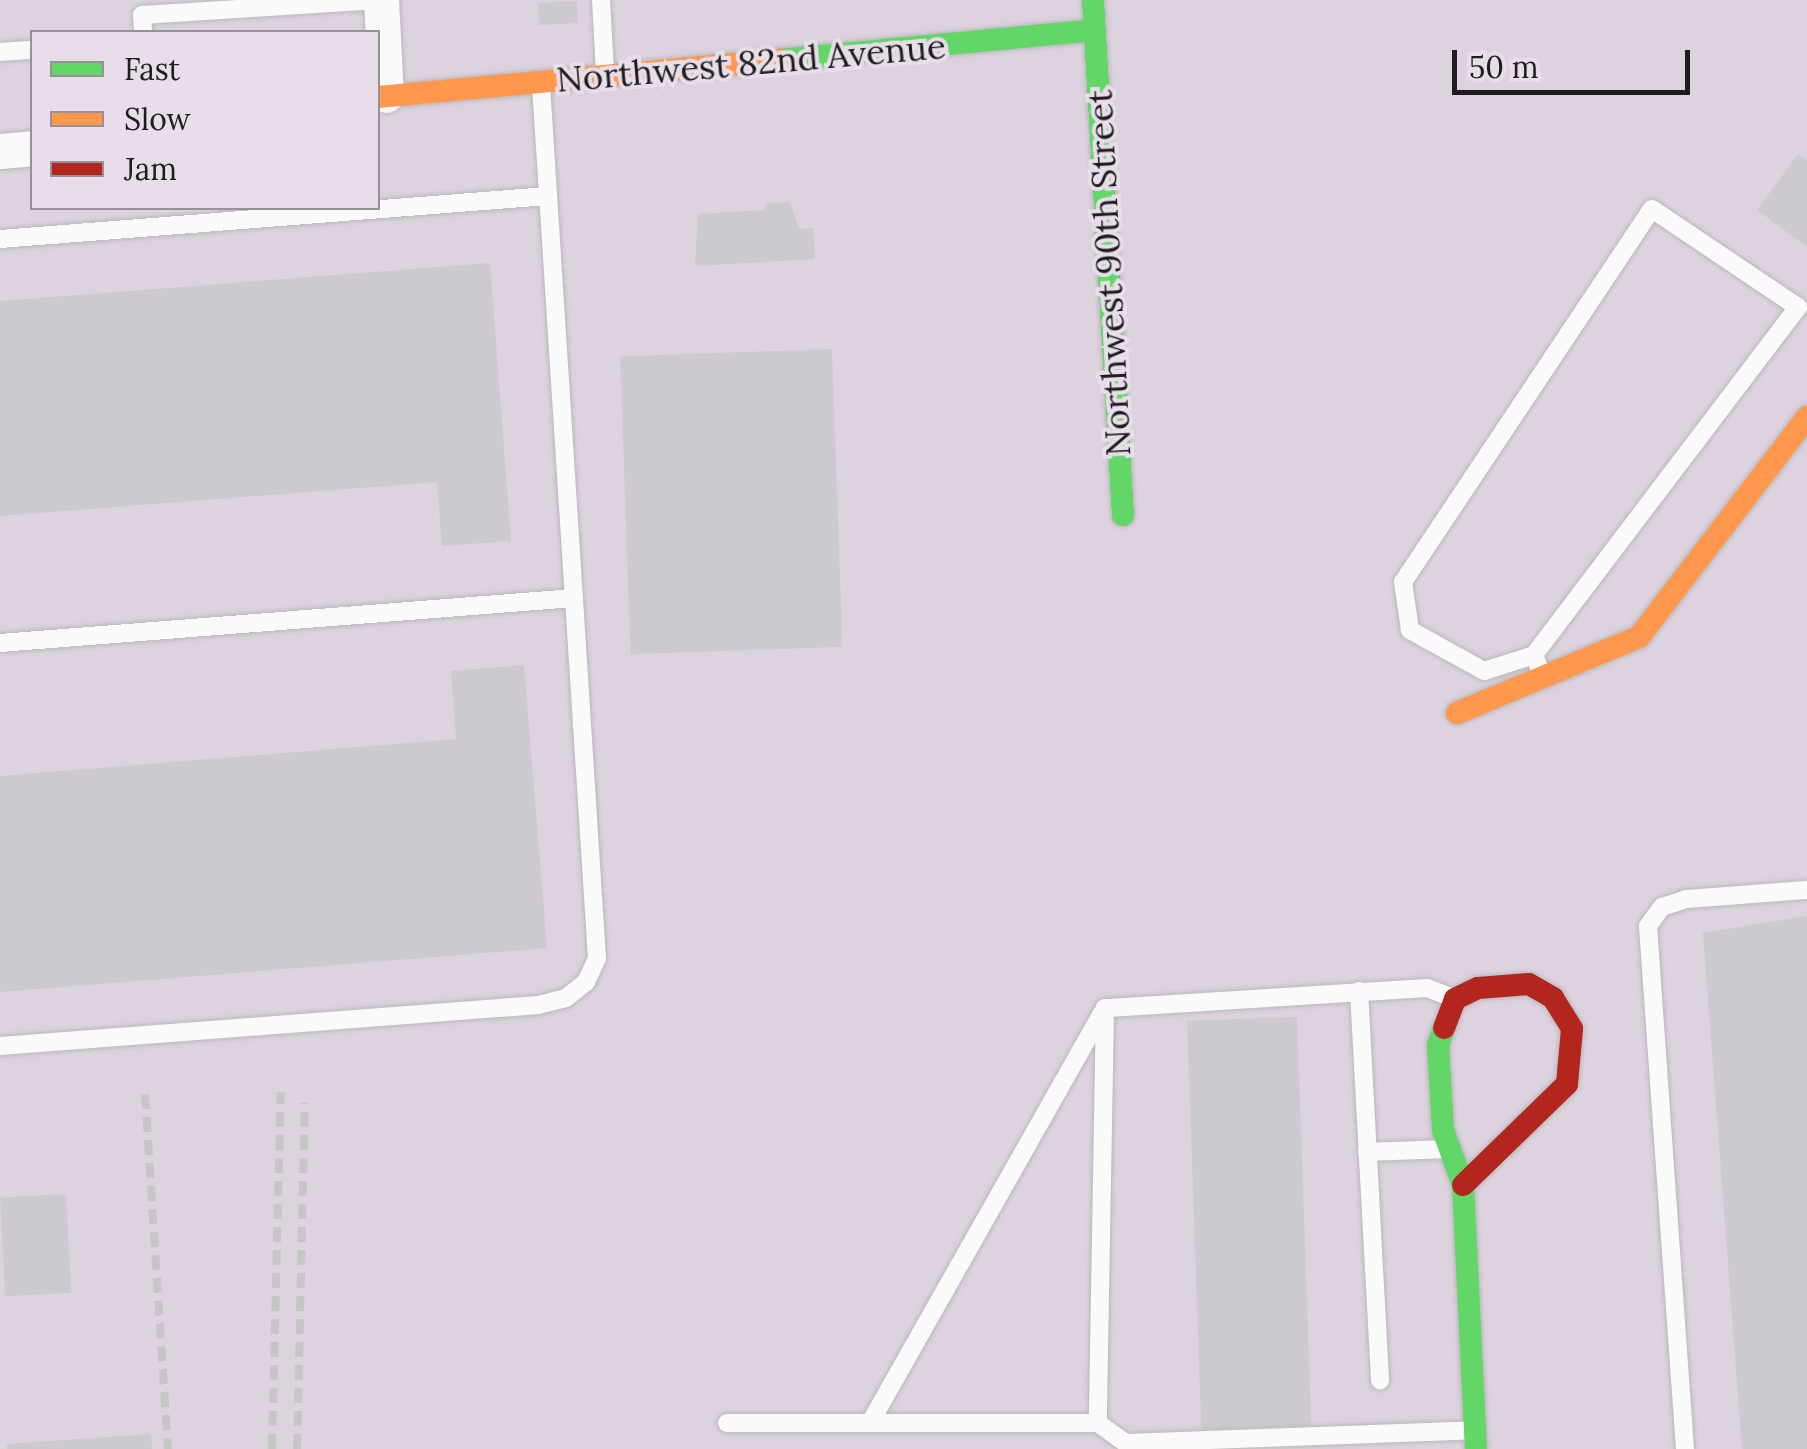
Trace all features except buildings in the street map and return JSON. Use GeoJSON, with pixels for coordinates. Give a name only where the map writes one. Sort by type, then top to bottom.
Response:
{"type":"FeatureCollection","features":[{"type":"Feature","properties":{"kind":"street"},"geometry":{"type":"LineString","coordinates":[[380,0],[382,96]]}},
{"type":"Feature","properties":{"kind":"street"},"geometry":{"type":"LineString","coordinates":[[1093,0],[1095,30]]}},
{"type":"Feature","properties":{"kind":"street","name":"Northwest 82nd Avenue"},"geometry":{"type":"LineString","coordinates":[[382,96],[1095,30]]}},
{"type":"Feature","properties":{"kind":"street","name":"Northwest 90th Street"},"geometry":{"type":"LineString","coordinates":[[1095,30],[1123,515]]}},
{"type":"Feature","properties":{"kind":"street"},"geometry":{"type":"LineString","coordinates":[[0,150],[30,148]]}},
{"type":"Feature","properties":{"kind":"street"},"geometry":{"type":"LineString","coordinates":[[1458,713],[1538,666],[1639,637],[1807,417]]}},
{"type":"Feature","properties":{"kind":"street"},"geometry":{"type":"LineString","coordinates":[[1463,1186],[1496,1148],[1552,1102],[1567,1084],[1574,1056],[1564,1011],[1529,984],[1478,988],[1455,999],[1438,1045],[1447,1149],[1463,1186],[1476,1440]]}},
{"type":"Feature","properties":{"kind":"lane"},"geometry":{"type":"LineString","coordinates":[[143,30],[142,15],[380,0]]}},
{"type":"Feature","properties":{"kind":"lane"},"geometry":{"type":"LineString","coordinates":[[601,0],[605,77]]}},
{"type":"Feature","properties":{"kind":"lane"},"geometry":{"type":"LineString","coordinates":[[0,52],[30,50]]}},
{"type":"Feature","properties":{"kind":"lane"},"geometry":{"type":"LineString","coordinates":[[0,1046],[566,998],[586,982],[597,958],[541,82]]}},
{"type":"Feature","properties":{"kind":"lane"},"geometry":{"type":"LineString","coordinates":[[380,209],[548,196]]}},
{"type":"Feature","properties":{"kind":"lane"},"geometry":{"type":"LineString","coordinates":[[1652,208],[1798,307],[1538,666],[1484,671],[1410,630],[1403,582],[1652,208]]}},
{"type":"Feature","properties":{"kind":"lane"},"geometry":{"type":"LineString","coordinates":[[0,239],[370,210]]}},
{"type":"Feature","properties":{"kind":"lane"},"geometry":{"type":"LineString","coordinates":[[0,644],[574,598]]}},
{"type":"Feature","properties":{"kind":"lane"},"geometry":{"type":"LineString","coordinates":[[1685,1449],[1648,926],[1662,907],[1686,900],[1807,890]]}},
{"type":"Feature","properties":{"kind":"lane"},"geometry":{"type":"LineString","coordinates":[[1105,1008],[1427,988],[1455,999]]}},
{"type":"Feature","properties":{"kind":"lane"},"geometry":{"type":"LineString","coordinates":[[1359,991],[1380,1380]]}},
{"type":"Feature","properties":{"kind":"lane"},"geometry":{"type":"LineString","coordinates":[[1098,1423],[1105,1008]]}},
{"type":"Feature","properties":{"kind":"lane"},"geometry":{"type":"LineString","coordinates":[[870,1423],[1105,1008]]}},
{"type":"Feature","properties":{"kind":"lane"},"geometry":{"type":"LineString","coordinates":[[1367,1152],[1447,1149]]}},
{"type":"Feature","properties":{"kind":"lane"},"geometry":{"type":"LineString","coordinates":[[728,1423],[1098,1423],[1126,1443],[1476,1440]]}},
{"type":"Feature","properties":{"kind":"shaded area"},"geometry":{"type":"Polygon","coordinates":[[[0,0],[1807,0],[1807,1449],[0,1449],[0,0]]]}},
{"type":"Feature","properties":{"kind":"railway"},"geometry":{"type":"LineString","coordinates":[[272,1449],[281,1092]]}},
{"type":"Feature","properties":{"kind":"railway"},"geometry":{"type":"LineString","coordinates":[[145,1094],[168,1449]]}},
{"type":"Feature","properties":{"kind":"railway"},"geometry":{"type":"LineString","coordinates":[[297,1449],[305,1103]]}},
{"type":"Feature","properties":{"kind":"traffic: fast"},"geometry":{"type":"LineString","coordinates":[[1093,0],[1123,515]]}},
{"type":"Feature","properties":{"kind":"traffic: fast"},"geometry":{"type":"LineString","coordinates":[[779,60],[1095,30]]}},
{"type":"Feature","properties":{"kind":"traffic: fast"},"geometry":{"type":"LineString","coordinates":[[1444,1028],[1438,1045],[1443,1130],[1463,1185],[1476,1449]]}},
{"type":"Feature","properties":{"kind":"traffic: slow"},"geometry":{"type":"LineString","coordinates":[[380,97],[779,60]]}},
{"type":"Feature","properties":{"kind":"traffic: slow"},"geometry":{"type":"LineString","coordinates":[[1457,713],[1639,637],[1807,417]]}},
{"type":"Feature","properties":{"kind":"traffic: jam"},"geometry":{"type":"LineString","coordinates":[[1444,1028],[1455,999],[1478,988],[1529,984],[1553,998],[1572,1029],[1567,1084],[1463,1185]]}}]}
